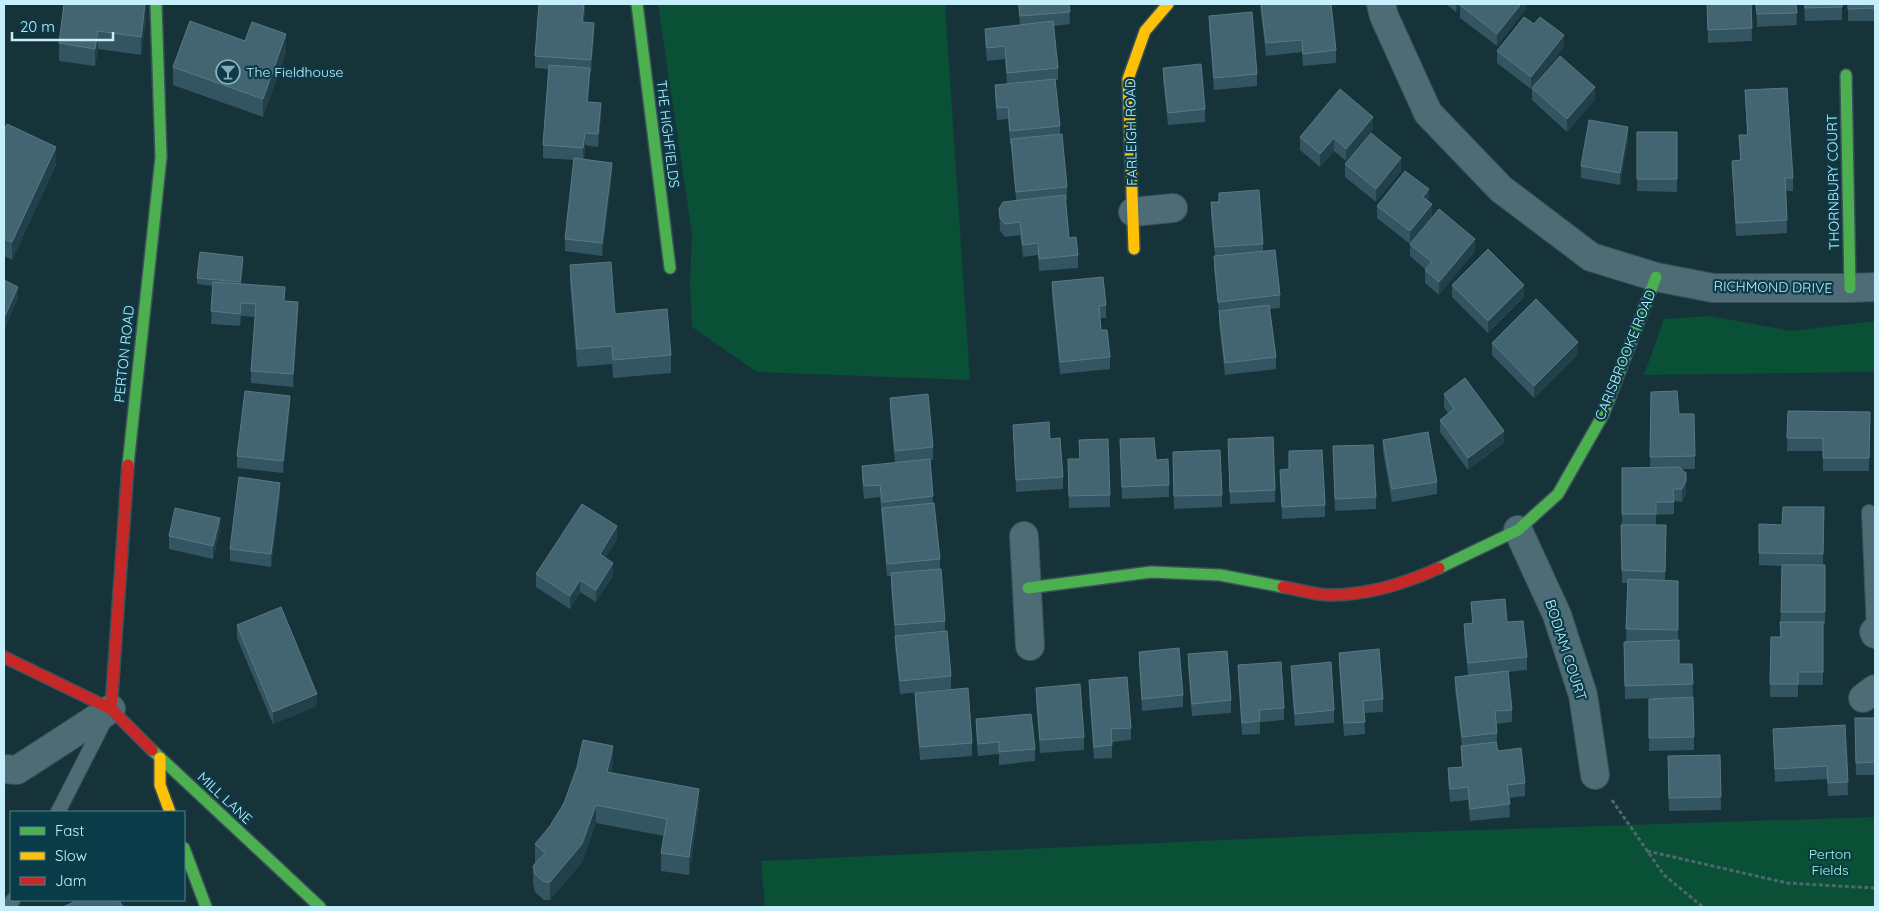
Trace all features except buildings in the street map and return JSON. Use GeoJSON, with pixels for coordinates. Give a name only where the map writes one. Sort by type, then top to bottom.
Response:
{"type":"FeatureCollection","features":[{"type":"Feature","properties":{"kind":"street","name":"PERTON ROAD"},"geometry":{"type":"LineString","coordinates":[[111,708],[130,437],[161,156],[156,4]]}},
{"type":"Feature","properties":{"kind":"street","name":"THE HIGHFIELDS"},"geometry":{"type":"LineString","coordinates":[[637,4],[670,268]]}},
{"type":"Feature","properties":{"kind":"street","name":"FARLEIGH ROAD"},"geometry":{"type":"LineString","coordinates":[[1134,250],[1128,79],[1145,31],[1168,4]]}},
{"type":"Feature","properties":{"kind":"street","name":"RICHMOND DRIVE"},"geometry":{"type":"LineString","coordinates":[[1381,4],[1384,16],[1428,113],[1501,189],[1591,257],[1656,277],[1713,288],[1863,288]]}},
{"type":"Feature","properties":{"kind":"street","name":"THORNBURY COURT"},"geometry":{"type":"LineString","coordinates":[[1846,75],[1863,288]]}},
{"type":"Feature","properties":{"kind":"street"},"geometry":{"type":"LineString","coordinates":[[1133,212],[1173,208]]}},
{"type":"Feature","properties":{"kind":"street","name":"CARISBROOKE ROAD"},"geometry":{"type":"LineString","coordinates":[[1028,588],[1152,572],[1220,575],[1328,595],[1375,591],[1417,578],[1518,530],[1558,494],[1603,414],[1656,277]]}},
{"type":"Feature","properties":{"kind":"street","name":"BODIAM COURT"},"geometry":{"type":"LineString","coordinates":[[1518,530],[1557,615],[1583,695],[1594,775]]}},
{"type":"Feature","properties":{"kind":"street"},"geometry":{"type":"LineString","coordinates":[[1024,536],[1030,646]]}},
{"type":"Feature","properties":{"kind":"street"},"geometry":{"type":"LineString","coordinates":[[4,657],[111,708]]}},
{"type":"Feature","properties":{"kind":"street"},"geometry":{"type":"LineString","coordinates":[[8,771],[111,708]]}},
{"type":"Feature","properties":{"kind":"street","name":"MILL LANE"},"geometry":{"type":"LineString","coordinates":[[111,708],[160,758],[320,907]]}},
{"type":"Feature","properties":{"kind":"street"},"geometry":{"type":"LineString","coordinates":[[160,758],[160,785],[170,811]]}},
{"type":"Feature","properties":{"kind":"street"},"geometry":{"type":"LineString","coordinates":[[185,851],[206,907]]}},
{"type":"Feature","properties":{"kind":"lane"},"geometry":{"type":"LineString","coordinates":[[1869,512],[1875,633]]}},
{"type":"Feature","properties":{"kind":"lane"},"geometry":{"type":"LineString","coordinates":[[59,811],[111,708]]}},
{"type":"Feature","properties":{"kind":"path"},"geometry":{"type":"LineString","coordinates":[[1594,775],[1664,875],[1703,907]]}},
{"type":"Feature","properties":{"kind":"path"},"geometry":{"type":"LineString","coordinates":[[1647,851],[1787,882],[1875,888]]}},
{"type":"Feature","properties":{"kind":"green space"},"geometry":{"type":"Polygon","coordinates":[[[658,4],[945,4],[970,380],[757,372],[692,327],[690,284],[692,234],[658,4]]]}},
{"type":"Feature","properties":{"kind":"green space"},"geometry":{"type":"Polygon","coordinates":[[[1710,316],[1791,331],[1875,321],[1875,372],[1644,375],[1664,319],[1710,316]]]}},
{"type":"Feature","properties":{"kind":"green space","name":"Perton Fields"},"geometry":{"type":"Polygon","coordinates":[[[1875,817],[1875,907],[765,907],[761,861],[1357,834],[1875,817]]]}},
{"type":"Feature","properties":{"kind":"traffic: fast"},"geometry":{"type":"LineString","coordinates":[[128,465],[161,157],[156,4]]}},
{"type":"Feature","properties":{"kind":"traffic: fast"},"geometry":{"type":"LineString","coordinates":[[637,4],[670,268]]}},
{"type":"Feature","properties":{"kind":"traffic: fast"},"geometry":{"type":"LineString","coordinates":[[1846,75],[1850,288]]}},
{"type":"Feature","properties":{"kind":"traffic: fast"},"geometry":{"type":"LineString","coordinates":[[1439,568],[1518,530],[1558,494],[1603,415],[1656,277]]}},
{"type":"Feature","properties":{"kind":"traffic: fast"},"geometry":{"type":"LineString","coordinates":[[1028,588],[1151,572],[1220,575],[1283,587]]}},
{"type":"Feature","properties":{"kind":"traffic: fast"},"geometry":{"type":"LineString","coordinates":[[152,750],[320,907]]}},
{"type":"Feature","properties":{"kind":"traffic: fast"},"geometry":{"type":"LineString","coordinates":[[185,851],[206,907]]}},
{"type":"Feature","properties":{"kind":"traffic: slow"},"geometry":{"type":"LineString","coordinates":[[1134,249],[1128,79],[1145,31],[1168,4]]}},
{"type":"Feature","properties":{"kind":"traffic: slow"},"geometry":{"type":"LineString","coordinates":[[160,758],[160,785],[170,811]]}},
{"type":"Feature","properties":{"kind":"traffic: jam"},"geometry":{"type":"LineString","coordinates":[[111,709],[128,465]]}},
{"type":"Feature","properties":{"kind":"traffic: jam"},"geometry":{"type":"LineString","coordinates":[[1283,587],[1324,595],[1358,593],[1399,584],[1439,568]]}},
{"type":"Feature","properties":{"kind":"traffic: jam"},"geometry":{"type":"LineString","coordinates":[[4,657],[111,709],[152,750]]}},
{"type":"Feature","properties":{"kind":"place","name":"The Fieldhouse"},"geometry":{"type":"Point","coordinates":[228,72]}}]}
